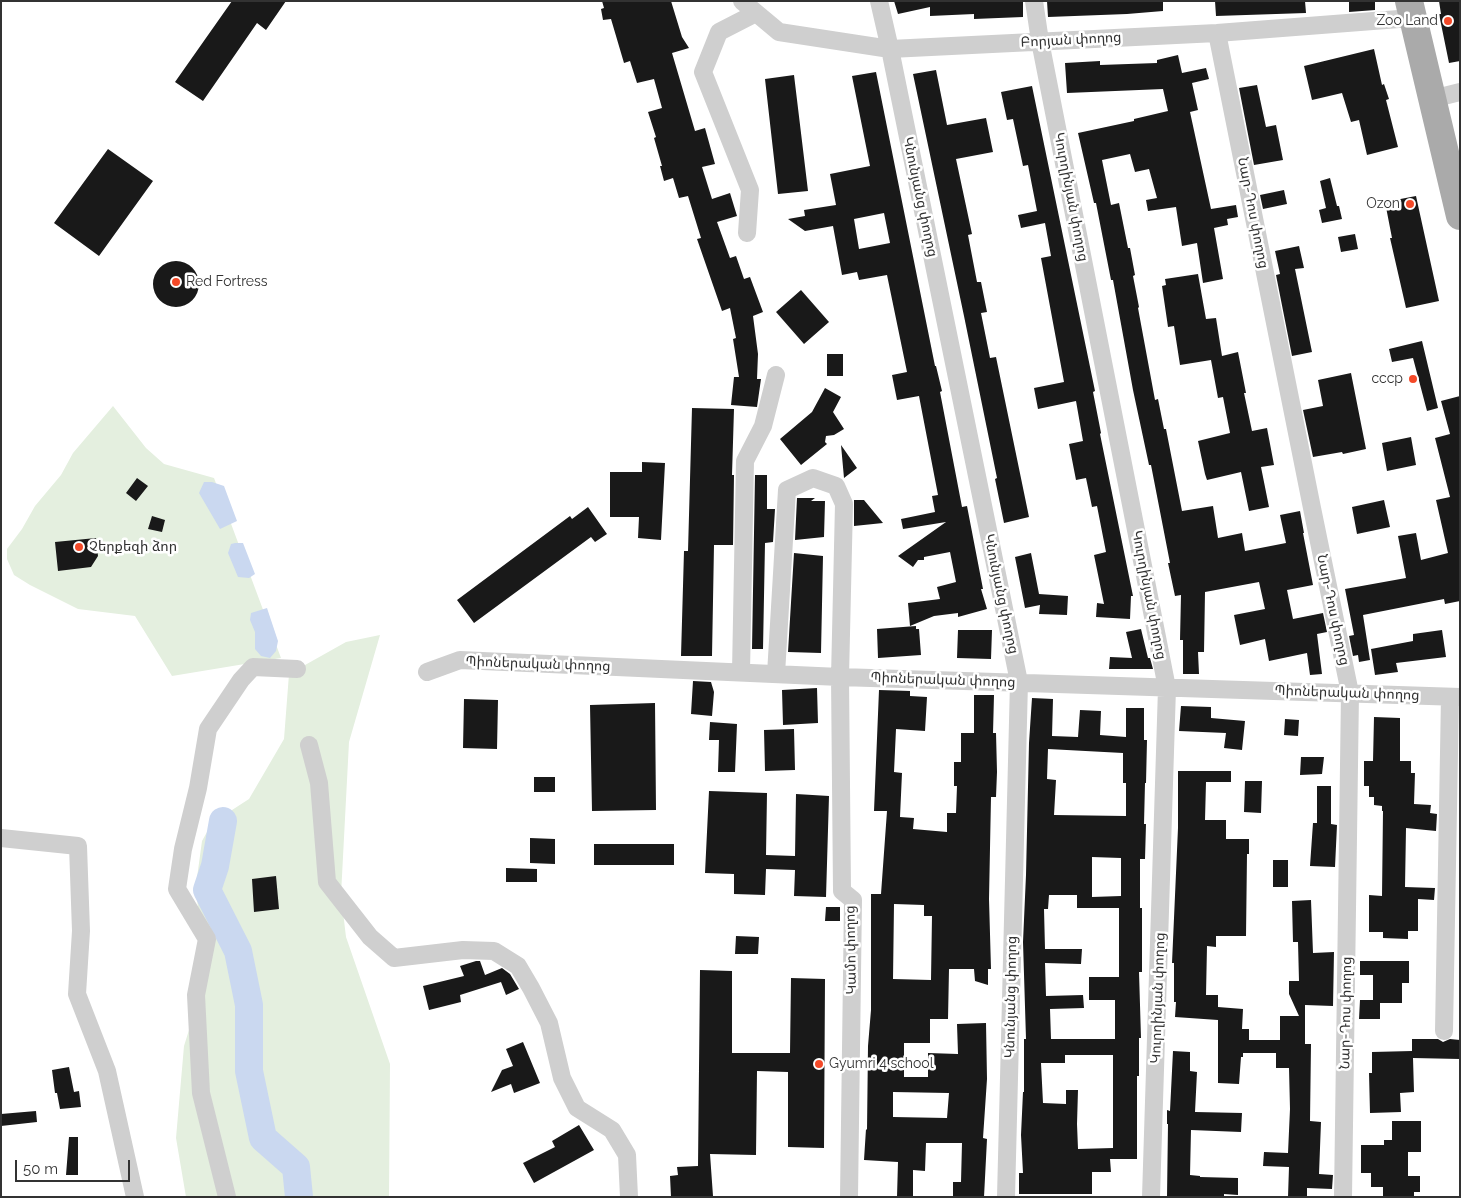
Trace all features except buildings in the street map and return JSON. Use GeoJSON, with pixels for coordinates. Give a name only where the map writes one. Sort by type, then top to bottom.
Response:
{"type":"FeatureCollection","features":[{"type":"Feature","properties":{"kind":"main road"},"geometry":{"type":"LineString","coordinates":[[1410,10],[1460,216]]}},
{"type":"Feature","properties":{"kind":"street","name":"Բորյան փողոց"},"geometry":{"type":"LineString","coordinates":[[742,1],[779,32],[890,49],[1217,33],[1410,10]]}},
{"type":"Feature","properties":{"kind":"street","name":"Կնունյանց փողոց"},"geometry":{"type":"LineString","coordinates":[[878,1],[890,49],[1019,682],[1006,1197]]}},
{"type":"Feature","properties":{"kind":"street","name":"Կուրղինյան փողոց"},"geometry":{"type":"LineString","coordinates":[[1034,1],[1040,41],[1167,688],[1151,1197]]}},
{"type":"Feature","properties":{"kind":"street"},"geometry":{"type":"LineString","coordinates":[[747,233],[750,190],[703,72],[719,32],[756,13]]}},
{"type":"Feature","properties":{"kind":"street","name":"Նար-Դոս փողոց"},"geometry":{"type":"LineString","coordinates":[[1217,33],[1350,693],[1343,1197]]}},
{"type":"Feature","properties":{"kind":"street"},"geometry":{"type":"LineString","coordinates":[[1432,99],[1460,92]]}},
{"type":"Feature","properties":{"kind":"street"},"geometry":{"type":"LineString","coordinates":[[741,672],[745,460],[763,426],[776,375]]}},
{"type":"Feature","properties":{"kind":"street","name":"Կամո փողոց"},"geometry":{"type":"LineString","coordinates":[[776,674],[786,490],[812,478],[836,486],[844,504],[840,676],[842,890],[853,900],[849,1197]]}},
{"type":"Feature","properties":{"kind":"street","name":"Պիոներական փողոց"},"geometry":{"type":"LineString","coordinates":[[427,672],[460,660],[776,674],[1455,697]]}},
{"type":"Feature","properties":{"kind":"street"},"geometry":{"type":"LineString","coordinates":[[227,1197],[201,1093],[196,995],[207,939],[177,889],[183,849],[198,788],[208,729],[241,680],[253,667],[297,669]]}},
{"type":"Feature","properties":{"kind":"street"},"geometry":{"type":"LineString","coordinates":[[1444,1031],[1455,697]]}},
{"type":"Feature","properties":{"kind":"street"},"geometry":{"type":"LineString","coordinates":[[309,745],[319,783],[328,882],[370,937],[394,958],[463,950],[494,951],[518,966],[549,1023],[562,1078],[577,1108],[612,1130],[627,1155],[629,1197]]}},
{"type":"Feature","properties":{"kind":"street"},"geometry":{"type":"LineString","coordinates":[[1,838],[78,846],[81,931],[77,994],[107,1071],[135,1197]]}},
{"type":"Feature","properties":{"kind":"green space"},"geometry":{"type":"Polygon","coordinates":[[[113,406],[146,448],[164,464],[214,478],[281,658],[172,676],[135,616],[78,609],[14,575],[7,559],[7,549],[22,529],[35,506],[61,475],[73,453],[113,406]]]}},
{"type":"Feature","properties":{"kind":"green space"},"geometry":{"type":"Polygon","coordinates":[[[380,635],[349,742],[341,895],[346,937],[390,1064],[389,1197],[186,1197],[176,1138],[184,1046],[204,982],[196,885],[202,841],[212,823],[249,799],[284,739],[289,674],[346,642],[380,635]]]}},
{"type":"Feature","properties":{"kind":"water"},"geometry":{"type":"Polygon","coordinates":[[[204,482],[212,482],[224,486],[237,521],[220,529],[199,493],[204,482]]]}},
{"type":"Feature","properties":{"kind":"water"},"geometry":{"type":"Polygon","coordinates":[[[243,543],[255,574],[249,578],[238,577],[228,553],[231,544],[243,543]]]}},
{"type":"Feature","properties":{"kind":"water"},"geometry":{"type":"Polygon","coordinates":[[[267,608],[278,641],[276,651],[270,658],[261,656],[255,649],[255,632],[250,620],[251,613],[267,608]]]}},
{"type":"Feature","properties":{"kind":"waterway"},"geometry":{"type":"LineString","coordinates":[[223,821],[215,866],[207,890],[238,951],[249,1005],[249,1071],[263,1138],[296,1167],[299,1197]]}},
{"type":"Feature","properties":{"kind":"place","name":"Zoo Land"},"geometry":{"type":"Point","coordinates":[1448,21]}},
{"type":"Feature","properties":{"kind":"place","name":"Ozon"},"geometry":{"type":"Point","coordinates":[1410,204]}},
{"type":"Feature","properties":{"kind":"place","name":"Red Fortress"},"geometry":{"type":"Point","coordinates":[176,282]}},
{"type":"Feature","properties":{"kind":"place","name":"ссср"},"geometry":{"type":"Point","coordinates":[1413,379]}},
{"type":"Feature","properties":{"kind":"place","name":"Չերքեզի ձոր"},"geometry":{"type":"Point","coordinates":[79,547]}},
{"type":"Feature","properties":{"kind":"place","name":"Gyumri 4 school"},"geometry":{"type":"Point","coordinates":[819,1064]}}]}
